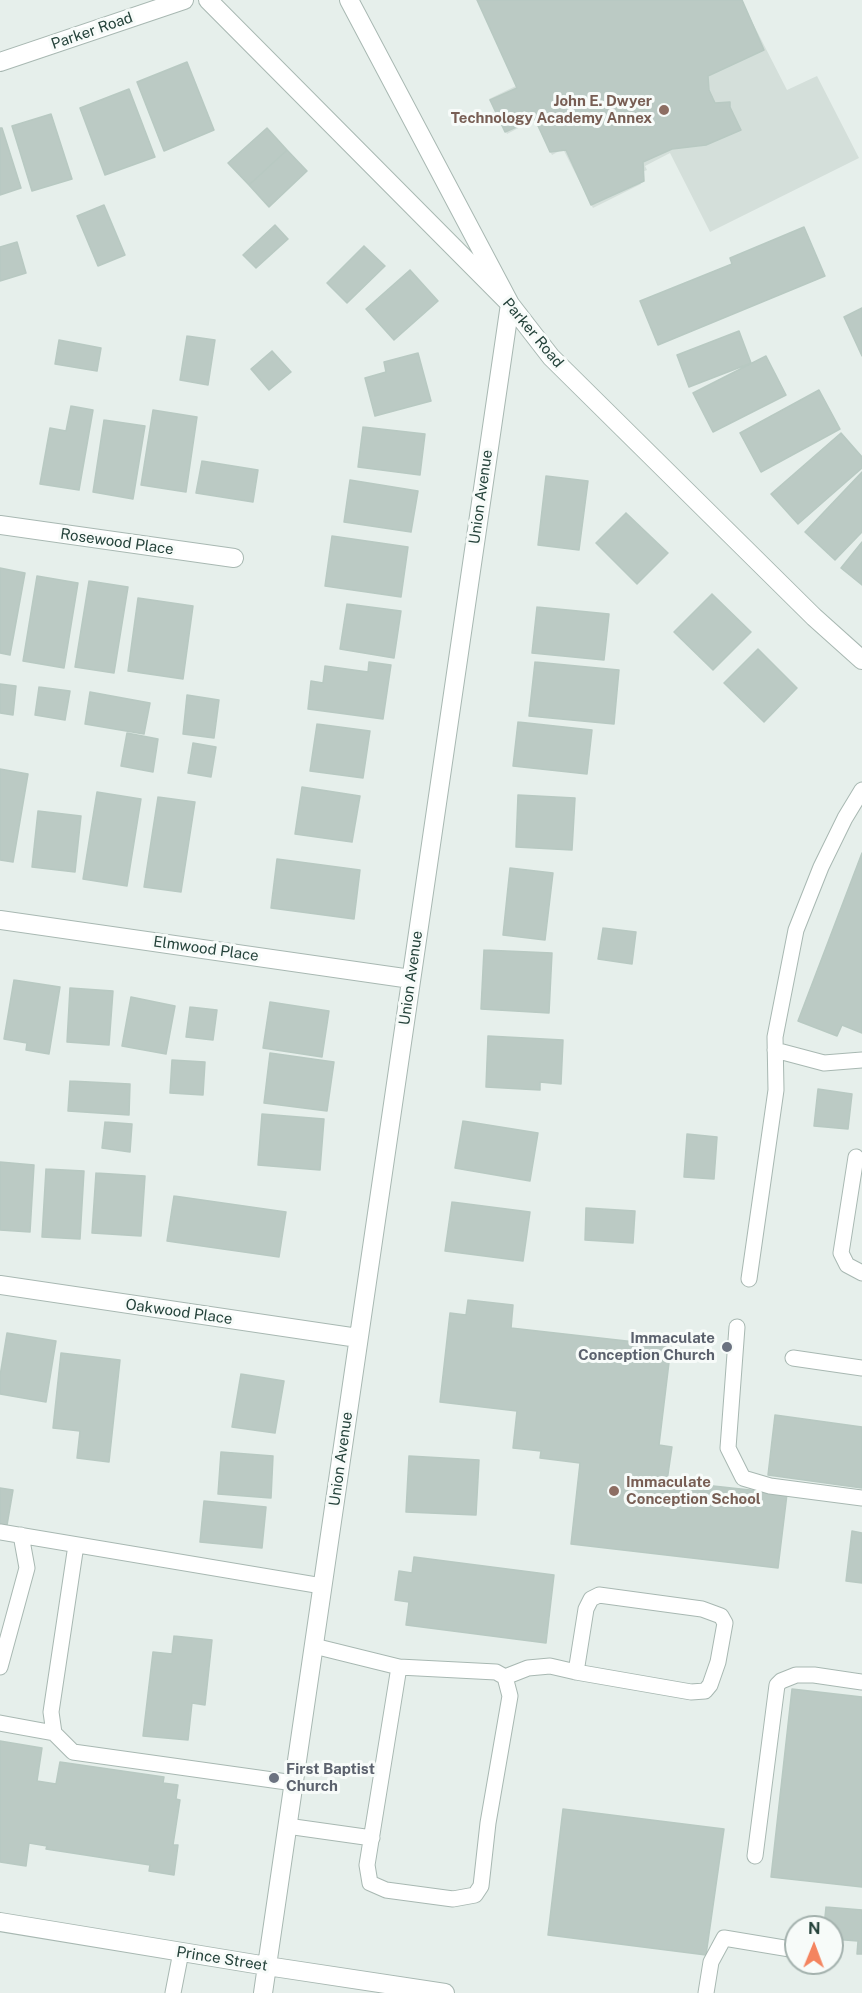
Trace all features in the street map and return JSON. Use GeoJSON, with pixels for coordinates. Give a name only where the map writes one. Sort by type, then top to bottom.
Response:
{"type":"FeatureCollection","features":[{"type":"Feature","properties":{"kind":"street","name":"Parker Road"},"geometry":{"type":"LineString","coordinates":[[0,62],[184,0]]}},
{"type":"Feature","properties":{"kind":"street","name":"Parker Road"},"geometry":{"type":"LineString","coordinates":[[208,0],[510,304],[551,357],[814,618],[862,660]]}},
{"type":"Feature","properties":{"kind":"street"},"geometry":{"type":"LineString","coordinates":[[349,0],[510,304]]}},
{"type":"Feature","properties":{"kind":"street","name":"Union Avenue"},"geometry":{"type":"LineString","coordinates":[[263,1993],[510,304]]}},
{"type":"Feature","properties":{"kind":"street","name":"Rosewood Place"},"geometry":{"type":"LineString","coordinates":[[0,525],[234,558]]}},
{"type":"Feature","properties":{"kind":"street","name":"Elmwood Place"},"geometry":{"type":"LineString","coordinates":[[0,920],[411,979]]}},
{"type":"Feature","properties":{"kind":"street","name":"Oakwood Place"},"geometry":{"type":"LineString","coordinates":[[0,1285],[358,1338]]}},
{"type":"Feature","properties":{"kind":"street","name":"Prince Street"},"geometry":{"type":"LineString","coordinates":[[0,1922],[445,1993]]}},
{"type":"Feature","properties":{"kind":"lane"},"geometry":{"type":"LineString","coordinates":[[749,1279],[776,1090],[775,1037],[796,930],[821,867],[845,818],[862,790]]}},
{"type":"Feature","properties":{"kind":"lane"},"geometry":{"type":"LineString","coordinates":[[776,1050],[825,1063],[862,1060]]}},
{"type":"Feature","properties":{"kind":"lane"},"geometry":{"type":"LineString","coordinates":[[856,1157],[841,1253],[847,1265],[862,1273]]}},
{"type":"Feature","properties":{"kind":"lane"},"geometry":{"type":"LineString","coordinates":[[737,1327],[728,1448],[743,1478],[770,1486],[862,1498]]}},
{"type":"Feature","properties":{"kind":"lane"},"geometry":{"type":"LineString","coordinates":[[793,1358],[862,1368]]}},
{"type":"Feature","properties":{"kind":"lane"},"geometry":{"type":"LineString","coordinates":[[0,1532],[322,1586]]}},
{"type":"Feature","properties":{"kind":"lane"},"geometry":{"type":"LineString","coordinates":[[0,1667],[27,1568],[21,1535]]}},
{"type":"Feature","properties":{"kind":"lane"},"geometry":{"type":"LineString","coordinates":[[54,1733],[51,1712],[76,1545]]}},
{"type":"Feature","properties":{"kind":"lane"},"geometry":{"type":"LineString","coordinates":[[505,1677],[528,1668],[550,1666],[576,1672],[691,1692],[705,1691],[710,1685],[718,1662],[725,1623],[721,1616],[702,1609],[599,1595],[591,1599],[586,1609],[576,1672]]}},
{"type":"Feature","properties":{"kind":"lane"},"geometry":{"type":"LineString","coordinates":[[314,1646],[399,1667],[496,1672],[505,1677],[510,1696],[488,1823],[481,1886],[475,1895],[453,1899],[386,1890],[370,1883],[367,1865],[399,1667]]}},
{"type":"Feature","properties":{"kind":"lane"},"geometry":{"type":"LineString","coordinates":[[754,1856],[777,1685],[796,1675],[814,1675],[862,1682]]}},
{"type":"Feature","properties":{"kind":"lane"},"geometry":{"type":"LineString","coordinates":[[0,1723],[54,1733],[74,1752],[294,1783]]}},
{"type":"Feature","properties":{"kind":"lane"},"geometry":{"type":"LineString","coordinates":[[287,1826],[372,1838]]}},
{"type":"Feature","properties":{"kind":"lane"},"geometry":{"type":"LineString","coordinates":[[706,1993],[711,1962],[724,1938],[784,1948]]}},
{"type":"Feature","properties":{"kind":"lane"},"geometry":{"type":"LineString","coordinates":[[173,1993],[180,1952]]}},
{"type":"Feature","properties":{"kind":"shaded area","name":"John E. Dwyer Technology Academy Annex"},"geometry":{"type":"Polygon","coordinates":[[[741,0],[787,90],[817,76],[859,158],[710,232],[670,153],[645,166],[647,170],[637,174],[641,184],[593,208],[563,149],[552,155],[534,120],[507,134],[489,99],[522,83],[741,0]]]}},
{"type":"Feature","properties":{"kind":"building","name":"John E. Dwyer Technology Academy Annex"},"geometry":{"type":"Polygon","coordinates":[[[477,0],[742,0],[764,50],[708,76],[709,90],[715,103],[730,102],[730,107],[741,130],[706,145],[672,149],[643,162],[644,181],[591,205],[566,150],[550,152],[535,119],[505,132],[490,100],[517,88],[477,0]]]}},
{"type":"Feature","properties":{"kind":"building"},"geometry":{"type":"Polygon","coordinates":[[[187,62],[214,130],[164,151],[137,82],[187,62]]]}},
{"type":"Feature","properties":{"kind":"building"},"geometry":{"type":"Polygon","coordinates":[[[129,89],[155,157],[105,175],[80,108],[129,89]]]}},
{"type":"Feature","properties":{"kind":"building"},"geometry":{"type":"Polygon","coordinates":[[[51,114],[72,179],[32,191],[12,126],[51,114]]]}},
{"type":"Feature","properties":{"kind":"building"},"geometry":{"type":"Polygon","coordinates":[[[0,128],[2,128],[21,188],[0,195],[0,128]]]}},
{"type":"Feature","properties":{"kind":"building"},"geometry":{"type":"Polygon","coordinates":[[[267,128],[287,150],[249,185],[228,163],[267,128]]]}},
{"type":"Feature","properties":{"kind":"building"},"geometry":{"type":"Polygon","coordinates":[[[287,150],[307,171],[269,207],[249,185],[287,150]]]}},
{"type":"Feature","properties":{"kind":"building"},"geometry":{"type":"Polygon","coordinates":[[[104,205],[125,255],[98,266],[77,216],[104,205]]]}},
{"type":"Feature","properties":{"kind":"building"},"geometry":{"type":"Polygon","coordinates":[[[275,225],[288,239],[256,268],[243,255],[275,225]]]}},
{"type":"Feature","properties":{"kind":"building"},"geometry":{"type":"Polygon","coordinates":[[[804,227],[825,276],[658,345],[640,301],[732,264],[730,258],[804,227]]]}},
{"type":"Feature","properties":{"kind":"building"},"geometry":{"type":"Polygon","coordinates":[[[17,242],[26,273],[0,281],[0,247],[17,242]]]}},
{"type":"Feature","properties":{"kind":"building"},"geometry":{"type":"Polygon","coordinates":[[[364,246],[385,266],[347,303],[327,283],[364,246]]]}},
{"type":"Feature","properties":{"kind":"building"},"geometry":{"type":"Polygon","coordinates":[[[410,270],[438,301],[394,340],[366,309],[410,270]]]}},
{"type":"Feature","properties":{"kind":"building"},"geometry":{"type":"Polygon","coordinates":[[[862,308],[862,356],[844,317],[862,308]]]}},
{"type":"Feature","properties":{"kind":"building"},"geometry":{"type":"Polygon","coordinates":[[[739,331],[751,363],[689,387],[677,355],[739,331]]]}},
{"type":"Feature","properties":{"kind":"building"},"geometry":{"type":"Polygon","coordinates":[[[187,336],[215,340],[208,385],[180,380],[187,336]]]}},
{"type":"Feature","properties":{"kind":"building"},"geometry":{"type":"Polygon","coordinates":[[[59,340],[101,348],[97,371],[55,364],[59,340]]]}},
{"type":"Feature","properties":{"kind":"building"},"geometry":{"type":"Polygon","coordinates":[[[272,351],[291,372],[269,390],[251,369],[272,351]]]}},
{"type":"Feature","properties":{"kind":"building"},"geometry":{"type":"Polygon","coordinates":[[[418,353],[431,401],[375,416],[365,378],[386,372],[384,362],[418,353]]]}},
{"type":"Feature","properties":{"kind":"building"},"geometry":{"type":"Polygon","coordinates":[[[766,356],[786,395],[713,432],[693,393],[766,356]]]}},
{"type":"Feature","properties":{"kind":"building"},"geometry":{"type":"Polygon","coordinates":[[[819,390],[840,429],[761,472],[740,433],[819,390]]]}},
{"type":"Feature","properties":{"kind":"building"},"geometry":{"type":"Polygon","coordinates":[[[71,406],[93,410],[79,490],[40,484],[50,428],[66,431],[71,406]]]}},
{"type":"Feature","properties":{"kind":"building"},"geometry":{"type":"Polygon","coordinates":[[[153,410],[197,417],[186,492],[141,485],[153,410]]]}},
{"type":"Feature","properties":{"kind":"building"},"geometry":{"type":"Polygon","coordinates":[[[104,420],[145,426],[133,499],[93,492],[104,420]]]}},
{"type":"Feature","properties":{"kind":"building"},"geometry":{"type":"Polygon","coordinates":[[[363,427],[425,434],[420,475],[358,467],[363,427]]]}},
{"type":"Feature","properties":{"kind":"building"},"geometry":{"type":"Polygon","coordinates":[[[841,433],[862,457],[862,468],[798,524],[771,494],[841,433]]]}},
{"type":"Feature","properties":{"kind":"building"},"geometry":{"type":"Polygon","coordinates":[[[202,461],[258,470],[253,502],[196,493],[202,461]]]}},
{"type":"Feature","properties":{"kind":"building"},"geometry":{"type":"Polygon","coordinates":[[[862,472],[862,532],[835,560],[805,532],[862,472]]]}},
{"type":"Feature","properties":{"kind":"building"},"geometry":{"type":"Polygon","coordinates":[[[546,476],[588,481],[579,550],[538,545],[546,476]]]}},
{"type":"Feature","properties":{"kind":"building"},"geometry":{"type":"Polygon","coordinates":[[[350,480],[418,491],[411,532],[344,522],[350,480]]]}},
{"type":"Feature","properties":{"kind":"building"},"geometry":{"type":"Polygon","coordinates":[[[626,513],[668,553],[637,584],[596,543],[626,513]]]}},
{"type":"Feature","properties":{"kind":"building"},"geometry":{"type":"Polygon","coordinates":[[[332,536],[408,547],[401,597],[325,586],[332,536]]]}},
{"type":"Feature","properties":{"kind":"building"},"geometry":{"type":"Polygon","coordinates":[[[862,542],[862,585],[841,568],[862,542]]]}},
{"type":"Feature","properties":{"kind":"building"},"geometry":{"type":"Polygon","coordinates":[[[0,568],[25,573],[10,655],[0,653],[0,568]]]}},
{"type":"Feature","properties":{"kind":"building"},"geometry":{"type":"Polygon","coordinates":[[[37,576],[78,583],[64,668],[23,661],[37,576]]]}},
{"type":"Feature","properties":{"kind":"building"},"geometry":{"type":"Polygon","coordinates":[[[89,581],[128,587],[114,673],[75,667],[89,581]]]}},
{"type":"Feature","properties":{"kind":"building"},"geometry":{"type":"Polygon","coordinates":[[[712,594],[751,632],[713,670],[674,632],[712,594]]]}},
{"type":"Feature","properties":{"kind":"building"},"geometry":{"type":"Polygon","coordinates":[[[138,598],[193,606],[183,679],[128,671],[138,598]]]}},
{"type":"Feature","properties":{"kind":"building"},"geometry":{"type":"Polygon","coordinates":[[[347,604],[401,611],[394,658],[340,649],[347,604]]]}},
{"type":"Feature","properties":{"kind":"building"},"geometry":{"type":"Polygon","coordinates":[[[537,607],[609,614],[604,660],[532,653],[537,607]]]}},
{"type":"Feature","properties":{"kind":"building"},"geometry":{"type":"Polygon","coordinates":[[[758,649],[797,688],[764,722],[724,683],[758,649]]]}},
{"type":"Feature","properties":{"kind":"building"},"geometry":{"type":"Polygon","coordinates":[[[369,662],[391,665],[383,719],[308,709],[311,681],[323,683],[325,666],[368,672],[369,662]]]}},
{"type":"Feature","properties":{"kind":"building"},"geometry":{"type":"Polygon","coordinates":[[[535,662],[619,670],[614,724],[529,716],[535,662]]]}},
{"type":"Feature","properties":{"kind":"building"},"geometry":{"type":"Polygon","coordinates":[[[0,684],[16,686],[13,715],[0,713],[0,684]]]}},
{"type":"Feature","properties":{"kind":"building"},"geometry":{"type":"Polygon","coordinates":[[[39,687],[70,691],[65,720],[35,715],[39,687]]]}},
{"type":"Feature","properties":{"kind":"building"},"geometry":{"type":"Polygon","coordinates":[[[90,692],[150,703],[144,734],[85,724],[90,692]]]}},
{"type":"Feature","properties":{"kind":"building"},"geometry":{"type":"Polygon","coordinates":[[[187,695],[219,700],[214,738],[183,734],[187,695]]]}},
{"type":"Feature","properties":{"kind":"building"},"geometry":{"type":"Polygon","coordinates":[[[518,722],[592,730],[587,774],[513,766],[518,722]]]}},
{"type":"Feature","properties":{"kind":"building"},"geometry":{"type":"Polygon","coordinates":[[[317,724],[370,731],[363,778],[310,771],[317,724]]]}},
{"type":"Feature","properties":{"kind":"building"},"geometry":{"type":"Polygon","coordinates":[[[127,733],[158,739],[153,772],[121,766],[127,733]]]}},
{"type":"Feature","properties":{"kind":"building"},"geometry":{"type":"Polygon","coordinates":[[[193,743],[216,747],[211,777],[188,773],[193,743]]]}},
{"type":"Feature","properties":{"kind":"building"},"geometry":{"type":"Polygon","coordinates":[[[0,769],[28,774],[13,862],[0,860],[0,769]]]}},
{"type":"Feature","properties":{"kind":"building"},"geometry":{"type":"Polygon","coordinates":[[[302,787],[360,796],[352,842],[295,834],[302,787]]]}},
{"type":"Feature","properties":{"kind":"building"},"geometry":{"type":"Polygon","coordinates":[[[97,792],[141,799],[127,886],[83,879],[97,792]]]}},
{"type":"Feature","properties":{"kind":"building"},"geometry":{"type":"Polygon","coordinates":[[[518,795],[575,798],[572,850],[516,847],[518,795]]]}},
{"type":"Feature","properties":{"kind":"building"},"geometry":{"type":"Polygon","coordinates":[[[158,797],[195,802],[181,892],[144,887],[158,797]]]}},
{"type":"Feature","properties":{"kind":"building"},"geometry":{"type":"Polygon","coordinates":[[[38,811],[81,816],[75,872],[32,867],[38,811]]]}},
{"type":"Feature","properties":{"kind":"building"},"geometry":{"type":"Polygon","coordinates":[[[862,853],[862,1033],[842,1025],[837,1036],[798,1021],[862,853]]]}},
{"type":"Feature","properties":{"kind":"building"},"geometry":{"type":"Polygon","coordinates":[[[277,859],[360,870],[354,919],[271,908],[277,859]]]}},
{"type":"Feature","properties":{"kind":"building"},"geometry":{"type":"Polygon","coordinates":[[[510,868],[553,873],[545,940],[503,935],[510,868]]]}},
{"type":"Feature","properties":{"kind":"building"},"geometry":{"type":"Polygon","coordinates":[[[603,928],[636,932],[632,964],[598,959],[603,928]]]}},
{"type":"Feature","properties":{"kind":"building"},"geometry":{"type":"Polygon","coordinates":[[[484,950],[552,953],[549,1013],[481,1009],[484,950]]]}},
{"type":"Feature","properties":{"kind":"building"},"geometry":{"type":"Polygon","coordinates":[[[14,980],[60,987],[49,1054],[26,1050],[27,1043],[4,1039],[14,980]]]}},
{"type":"Feature","properties":{"kind":"building"},"geometry":{"type":"Polygon","coordinates":[[[70,988],[113,991],[109,1045],[67,1042],[70,988]]]}},
{"type":"Feature","properties":{"kind":"building"},"geometry":{"type":"Polygon","coordinates":[[[131,997],[175,1006],[166,1054],[122,1046],[131,997]]]}},
{"type":"Feature","properties":{"kind":"building"},"geometry":{"type":"Polygon","coordinates":[[[270,1002],[329,1011],[322,1057],[263,1048],[270,1002]]]}},
{"type":"Feature","properties":{"kind":"building"},"geometry":{"type":"Polygon","coordinates":[[[190,1007],[217,1010],[213,1040],[186,1037],[190,1007]]]}},
{"type":"Feature","properties":{"kind":"building"},"geometry":{"type":"Polygon","coordinates":[[[488,1036],[563,1040],[561,1084],[540,1082],[540,1090],[486,1087],[488,1036]]]}},
{"type":"Feature","properties":{"kind":"building"},"geometry":{"type":"Polygon","coordinates":[[[270,1053],[334,1062],[327,1111],[264,1103],[270,1053]]]}},
{"type":"Feature","properties":{"kind":"building"},"geometry":{"type":"Polygon","coordinates":[[[172,1060],[205,1062],[203,1095],[170,1093],[172,1060]]]}},
{"type":"Feature","properties":{"kind":"building"},"geometry":{"type":"Polygon","coordinates":[[[70,1081],[130,1084],[129,1115],[68,1111],[70,1081]]]}},
{"type":"Feature","properties":{"kind":"building"},"geometry":{"type":"Polygon","coordinates":[[[818,1089],[852,1094],[848,1129],[814,1126],[818,1089]]]}},
{"type":"Feature","properties":{"kind":"building"},"geometry":{"type":"Polygon","coordinates":[[[262,1114],[324,1119],[320,1170],[258,1165],[262,1114]]]}},
{"type":"Feature","properties":{"kind":"building"},"geometry":{"type":"Polygon","coordinates":[[[463,1121],[538,1133],[530,1181],[455,1168],[463,1121]]]}},
{"type":"Feature","properties":{"kind":"building"},"geometry":{"type":"Polygon","coordinates":[[[105,1122],[132,1124],[130,1152],[102,1148],[105,1122]]]}},
{"type":"Feature","properties":{"kind":"building"},"geometry":{"type":"Polygon","coordinates":[[[687,1134],[717,1137],[714,1179],[684,1177],[687,1134]]]}},
{"type":"Feature","properties":{"kind":"building"},"geometry":{"type":"Polygon","coordinates":[[[0,1162],[34,1165],[30,1232],[0,1230],[0,1162]]]}},
{"type":"Feature","properties":{"kind":"building"},"geometry":{"type":"Polygon","coordinates":[[[46,1169],[84,1171],[80,1239],[42,1237],[46,1169]]]}},
{"type":"Feature","properties":{"kind":"building"},"geometry":{"type":"Polygon","coordinates":[[[96,1173],[145,1176],[141,1236],[92,1233],[96,1173]]]}},
{"type":"Feature","properties":{"kind":"building"},"geometry":{"type":"Polygon","coordinates":[[[174,1196],[286,1212],[279,1257],[167,1241],[174,1196]]]}},
{"type":"Feature","properties":{"kind":"building"},"geometry":{"type":"Polygon","coordinates":[[[452,1202],[530,1212],[523,1261],[445,1251],[452,1202]]]}},
{"type":"Feature","properties":{"kind":"building"},"geometry":{"type":"Polygon","coordinates":[[[586,1208],[635,1211],[633,1243],[585,1240],[586,1208]]]}},
{"type":"Feature","properties":{"kind":"building"},"geometry":{"type":"Polygon","coordinates":[[[468,1300],[513,1305],[511,1328],[671,1346],[659,1445],[672,1447],[667,1481],[787,1494],[778,1568],[571,1544],[580,1463],[540,1458],[541,1451],[513,1448],[517,1411],[440,1402],[450,1313],[466,1315],[468,1300]]]}},
{"type":"Feature","properties":{"kind":"building"},"geometry":{"type":"Polygon","coordinates":[[[7,1333],[56,1341],[46,1402],[0,1394],[0,1376],[7,1333]]]}},
{"type":"Feature","properties":{"kind":"building"},"geometry":{"type":"Polygon","coordinates":[[[61,1353],[120,1360],[109,1462],[77,1458],[80,1431],[53,1428],[61,1353]]]}},
{"type":"Feature","properties":{"kind":"building"},"geometry":{"type":"Polygon","coordinates":[[[241,1374],[284,1381],[275,1433],[232,1427],[241,1374]]]}},
{"type":"Feature","properties":{"kind":"building"},"geometry":{"type":"Polygon","coordinates":[[[775,1415],[862,1427],[862,1488],[768,1475],[775,1415]]]}},
{"type":"Feature","properties":{"kind":"building"},"geometry":{"type":"Polygon","coordinates":[[[221,1452],[273,1456],[271,1498],[218,1494],[221,1452]]]}},
{"type":"Feature","properties":{"kind":"building"},"geometry":{"type":"Polygon","coordinates":[[[409,1456],[479,1460],[476,1515],[406,1512],[409,1456]]]}},
{"type":"Feature","properties":{"kind":"building"},"geometry":{"type":"Polygon","coordinates":[[[0,1488],[13,1490],[7,1525],[0,1524],[0,1488]]]}},
{"type":"Feature","properties":{"kind":"building"},"geometry":{"type":"Polygon","coordinates":[[[204,1501],[266,1507],[262,1548],[200,1542],[204,1501]]]}},
{"type":"Feature","properties":{"kind":"building"},"geometry":{"type":"Polygon","coordinates":[[[852,1531],[862,1533],[862,1583],[846,1581],[852,1531]]]}},
{"type":"Feature","properties":{"kind":"building"},"geometry":{"type":"Polygon","coordinates":[[[414,1557],[554,1575],[546,1643],[406,1625],[409,1602],[395,1600],[399,1571],[412,1573],[414,1557]]]}},
{"type":"Feature","properties":{"kind":"building"},"geometry":{"type":"Polygon","coordinates":[[[174,1636],[212,1640],[205,1705],[192,1703],[188,1740],[143,1736],[153,1652],[172,1654],[174,1636]]]}},
{"type":"Feature","properties":{"kind":"building"},"geometry":{"type":"Polygon","coordinates":[[[792,1689],[862,1697],[862,1887],[771,1877],[792,1689]]]}},
{"type":"Feature","properties":{"kind":"building"},"geometry":{"type":"Polygon","coordinates":[[[0,1741],[42,1748],[37,1781],[56,1784],[60,1762],[164,1777],[163,1783],[178,1785],[176,1799],[180,1800],[173,1845],[178,1845],[174,1875],[149,1871],[150,1865],[46,1849],[47,1846],[29,1843],[26,1866],[0,1862],[0,1741]]]}},
{"type":"Feature","properties":{"kind":"building"},"geometry":{"type":"Polygon","coordinates":[[[563,1809],[724,1829],[706,1955],[548,1935],[563,1809]]]}},
{"type":"Feature","properties":{"kind":"building"},"geometry":{"type":"Polygon","coordinates":[[[826,1907],[862,1910],[862,1954],[857,1954],[858,1941],[844,1940],[844,1915],[825,1915],[826,1907]]]}},
{"type":"Feature","properties":{"kind":"place","name":"John E. Dwyer Technology Academy Annex"},"geometry":{"type":"Point","coordinates":[664,110]}},
{"type":"Feature","properties":{"kind":"place","name":"Immaculate Conception Church"},"geometry":{"type":"Point","coordinates":[727,1347]}},
{"type":"Feature","properties":{"kind":"place","name":"Immaculate Conception School"},"geometry":{"type":"Point","coordinates":[614,1491]}},
{"type":"Feature","properties":{"kind":"place","name":"First Baptist Church"},"geometry":{"type":"Point","coordinates":[274,1778]}}]}
